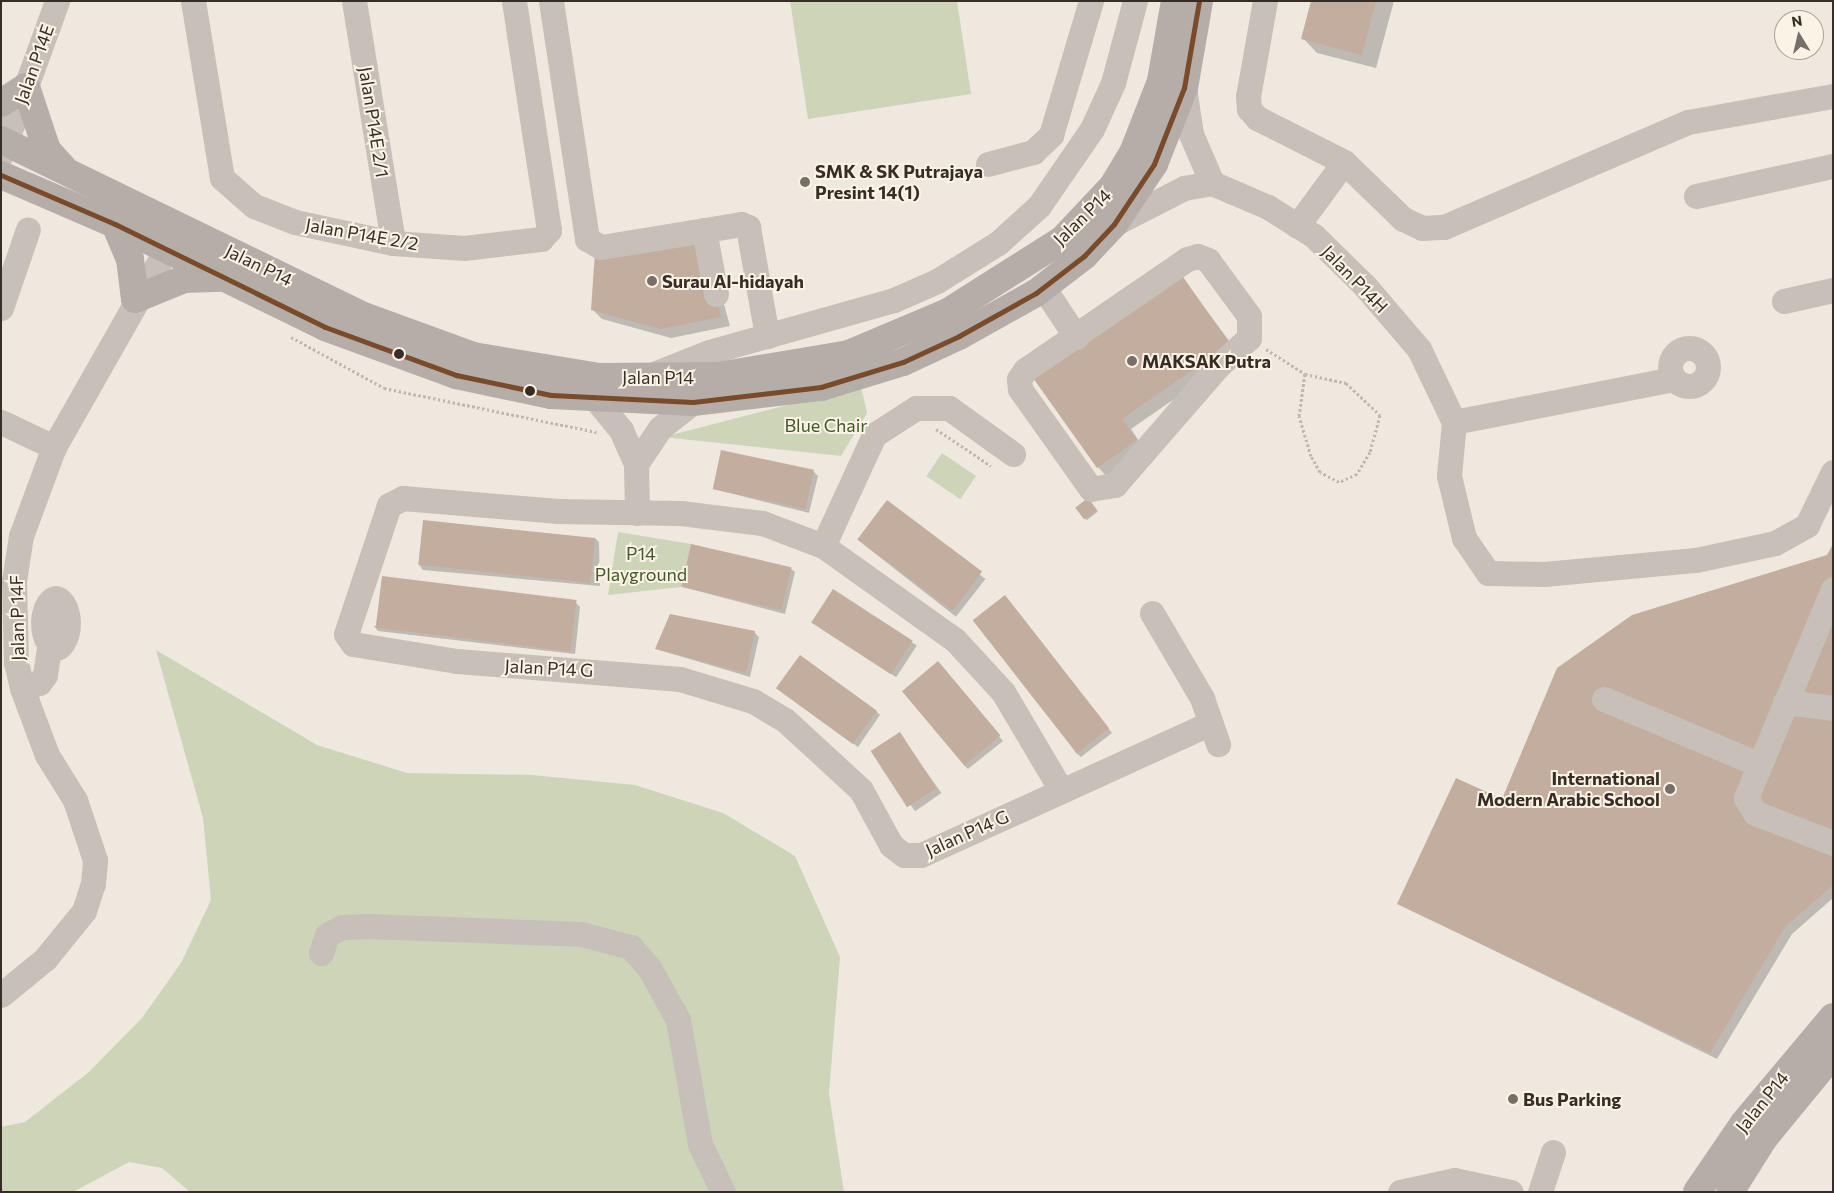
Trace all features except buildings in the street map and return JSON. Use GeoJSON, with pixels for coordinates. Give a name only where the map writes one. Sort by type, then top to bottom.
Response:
{"type":"FeatureCollection","features":[{"type":"Feature","properties":{"kind":"main road","name":"Jalan P14"},"geometry":{"type":"LineString","coordinates":[[1,175],[115,224],[172,238],[366,317],[473,356],[599,377],[718,376],[849,354],[948,312],[1062,240],[1114,186],[1152,110],[1176,1]]}},
{"type":"Feature","properties":{"kind":"main road","name":"Jalan P14"},"geometry":{"type":"LineString","coordinates":[[3,146],[66,171],[172,238],[226,278],[325,327],[456,375],[551,395],[693,402],[821,387],[903,362],[1043,287],[1084,256],[1114,224],[1154,164],[1184,88],[1199,1]]}},
{"type":"Feature","properties":{"kind":"main road"},"geometry":{"type":"LineString","coordinates":[[1,103],[26,87],[47,150],[66,171]]}},
{"type":"Feature","properties":{"kind":"main road"},"geometry":{"type":"LineString","coordinates":[[115,224],[130,259],[135,299],[184,279],[226,278]]}},
{"type":"Feature","properties":{"kind":"main road","name":"Jalan P14"},"geometry":{"type":"LineString","coordinates":[[1697,1192],[1744,1123],[1833,1017]]}},
{"type":"Feature","properties":{"kind":"main road","name":"Jalan P14"},"geometry":{"type":"LineString","coordinates":[[1730,1192],[1764,1138],[1833,1054]]}},
{"type":"Feature","properties":{"kind":"street","name":"Jalan P14E"},"geometry":{"type":"LineString","coordinates":[[3,146],[57,1]]}},
{"type":"Feature","properties":{"kind":"street","name":"Jalan P14E 2/2"},"geometry":{"type":"LineString","coordinates":[[193,1],[222,178],[254,206],[295,222],[393,243],[464,248],[541,239],[549,230],[514,1]]}},
{"type":"Feature","properties":{"kind":"street","name":"Jalan P14E 2/1"},"geometry":{"type":"LineString","coordinates":[[354,1],[393,243]]}},
{"type":"Feature","properties":{"kind":"street"},"geometry":{"type":"LineString","coordinates":[[551,1],[587,239],[601,247],[741,224],[751,232],[767,336]]}},
{"type":"Feature","properties":{"kind":"street"},"geometry":{"type":"LineString","coordinates":[[988,164],[1032,152],[1051,134],[1092,1]]}},
{"type":"Feature","properties":{"kind":"street"},"geometry":{"type":"LineString","coordinates":[[647,377],[767,336],[894,300],[937,281],[972,260],[1039,206],[1066,172],[1113,83],[1135,1]]}},
{"type":"Feature","properties":{"kind":"street"},"geometry":{"type":"LineString","coordinates":[[1265,1],[1248,96],[1249,109],[1257,118],[1344,162],[1403,218],[1422,228],[1444,227],[1688,122],[1833,96]]}},
{"type":"Feature","properties":{"kind":"street"},"geometry":{"type":"LineString","coordinates":[[1114,224],[1184,188],[1212,183],[1191,134],[1184,88]]}},
{"type":"Feature","properties":{"kind":"street"},"geometry":{"type":"LineString","coordinates":[[1297,226],[1344,162]]}},
{"type":"Feature","properties":{"kind":"street"},"geometry":{"type":"LineString","coordinates":[[1696,196],[1833,166]]}},
{"type":"Feature","properties":{"kind":"street","name":"Jalan P14H"},"geometry":{"type":"LineString","coordinates":[[1212,183],[1268,207],[1297,226],[1365,286],[1420,349],[1454,422]]}},
{"type":"Feature","properties":{"kind":"street"},"geometry":{"type":"LineString","coordinates":[[1,308],[28,229]]}},
{"type":"Feature","properties":{"kind":"street"},"geometry":{"type":"LineString","coordinates":[[704,230],[716,294]]}},
{"type":"Feature","properties":{"kind":"street","name":"Jalan P 14F"},"geometry":{"type":"LineString","coordinates":[[1,995],[45,959],[84,911],[95,868],[90,835],[47,755],[22,688],[16,663],[14,581],[21,536],[54,447],[135,299],[172,238]]}},
{"type":"Feature","properties":{"kind":"street"},"geometry":{"type":"LineString","coordinates":[[1198,256],[1208,260],[1250,316],[1249,338],[1218,366],[1115,484],[1103,490],[1082,482],[1020,389],[1025,370],[1076,337],[1187,259],[1198,256]]}},
{"type":"Feature","properties":{"kind":"street"},"geometry":{"type":"LineString","coordinates":[[948,312],[972,260]]}},
{"type":"Feature","properties":{"kind":"street"},"geometry":{"type":"LineString","coordinates":[[1043,287],[1076,337]]}},
{"type":"Feature","properties":{"kind":"street"},"geometry":{"type":"LineString","coordinates":[[1784,300],[1833,290]]}},
{"type":"Feature","properties":{"kind":"street"},"geometry":{"type":"LineString","coordinates":[[1674,379],[1454,422],[1451,485],[1464,538],[1488,573],[1544,574],[1696,560],[1775,544],[1807,525],[1833,472]]}},
{"type":"Feature","properties":{"kind":"street"},"geometry":{"type":"LineString","coordinates":[[594,397],[621,430],[636,464],[637,513]]}},
{"type":"Feature","properties":{"kind":"street"},"geometry":{"type":"LineString","coordinates":[[636,464],[660,428],[693,402]]}},
{"type":"Feature","properties":{"kind":"street"},"geometry":{"type":"LineString","coordinates":[[823,546],[874,435],[916,408],[949,408],[1003,461]]}},
{"type":"Feature","properties":{"kind":"street"},"geometry":{"type":"LineString","coordinates":[[1,422],[54,447]]}},
{"type":"Feature","properties":{"kind":"street","name":"Jalan P14 G"},"geometry":{"type":"LineString","coordinates":[[1060,790],[1003,692],[955,640],[823,546],[762,524],[637,513],[403,498],[389,505],[348,640],[457,661],[680,679],[753,701],[785,720],[861,790],[891,844],[904,854],[921,855],[1060,790],[1214,733],[1202,698],[1152,613]]}},
{"type":"Feature","properties":{"kind":"street"},"geometry":{"type":"LineString","coordinates":[[1832,597],[1784,702],[1746,798],[1748,807],[1833,843]]}},
{"type":"Feature","properties":{"kind":"street"},"geometry":{"type":"LineString","coordinates":[[22,688],[39,683],[45,676],[53,622]]}},
{"type":"Feature","properties":{"kind":"street"},"geometry":{"type":"LineString","coordinates":[[1604,699],[1758,764]]}},
{"type":"Feature","properties":{"kind":"street"},"geometry":{"type":"LineString","coordinates":[[1784,702],[1833,708]]}},
{"type":"Feature","properties":{"kind":"street"},"geometry":{"type":"LineString","coordinates":[[321,953],[327,935],[342,927],[366,926],[582,934],[631,947],[650,969],[678,1020],[700,1144],[723,1192]]}},
{"type":"Feature","properties":{"kind":"street"},"geometry":{"type":"LineString","coordinates":[[1540,1192],[1553,1152]]}},
{"type":"Feature","properties":{"kind":"street"},"geometry":{"type":"LineString","coordinates":[[1400,1192],[1454,1180],[1511,1192]]}},
{"type":"Feature","properties":{"kind":"path"},"geometry":{"type":"LineString","coordinates":[[1249,338],[1305,374],[1346,383],[1380,415],[1370,452],[1357,474],[1339,482],[1320,472],[1309,448],[1299,416],[1305,374]]}},
{"type":"Feature","properties":{"kind":"path"},"geometry":{"type":"LineString","coordinates":[[928,424],[1003,461]]}},
{"type":"Feature","properties":{"kind":"green space"},"geometry":{"type":"Polygon","coordinates":[[[790,1],[957,1],[971,94],[808,119],[790,1]]]}},
{"type":"Feature","properties":{"kind":"green space","name":"Blue Chair"},"geometry":{"type":"Polygon","coordinates":[[[861,386],[867,413],[841,456],[663,437],[861,386]]]}},
{"type":"Feature","properties":{"kind":"green space"},"geometry":{"type":"Polygon","coordinates":[[[942,453],[976,476],[960,499],[926,476],[942,453]]]}},
{"type":"Feature","properties":{"kind":"green space","name":"P14 Playground"},"geometry":{"type":"Polygon","coordinates":[[[618,532],[691,544],[681,587],[608,595],[618,532]]]}},
{"type":"Feature","properties":{"kind":"green space"},"geometry":{"type":"Polygon","coordinates":[[[156,650],[317,745],[407,773],[532,775],[635,785],[723,813],[795,856],[840,957],[829,1093],[844,1192],[190,1192],[162,1168],[129,1162],[73,1192],[1,1192],[1,1127],[25,1122],[89,1072],[142,1018],[181,963],[211,900],[203,818],[156,650]]]}},
{"type":"Feature","properties":{"kind":"transit line"},"geometry":{"type":"LineString","coordinates":[[1,175],[115,224],[325,327],[456,375],[551,395],[693,402],[821,387],[903,362],[959,336],[1036,293],[1084,256],[1114,224],[1154,164],[1184,88],[1199,1]]}},
{"type":"Feature","properties":{"kind":"place","name":"SMK & SK Putrajaya Presint 14(1)"},"geometry":{"type":"Point","coordinates":[805,182]}},
{"type":"Feature","properties":{"kind":"place","name":"Surau Al-hidayah"},"geometry":{"type":"Point","coordinates":[652,281]}},
{"type":"Feature","properties":{"kind":"place","name":"MAKSAK Putra"},"geometry":{"type":"Point","coordinates":[1132,361]}},
{"type":"Feature","properties":{"kind":"place","name":"International Modern Arabic School"},"geometry":{"type":"Point","coordinates":[1670,789]}},
{"type":"Feature","properties":{"kind":"place","name":"Bus Parking"},"geometry":{"type":"Point","coordinates":[1513,1099]}}]}
